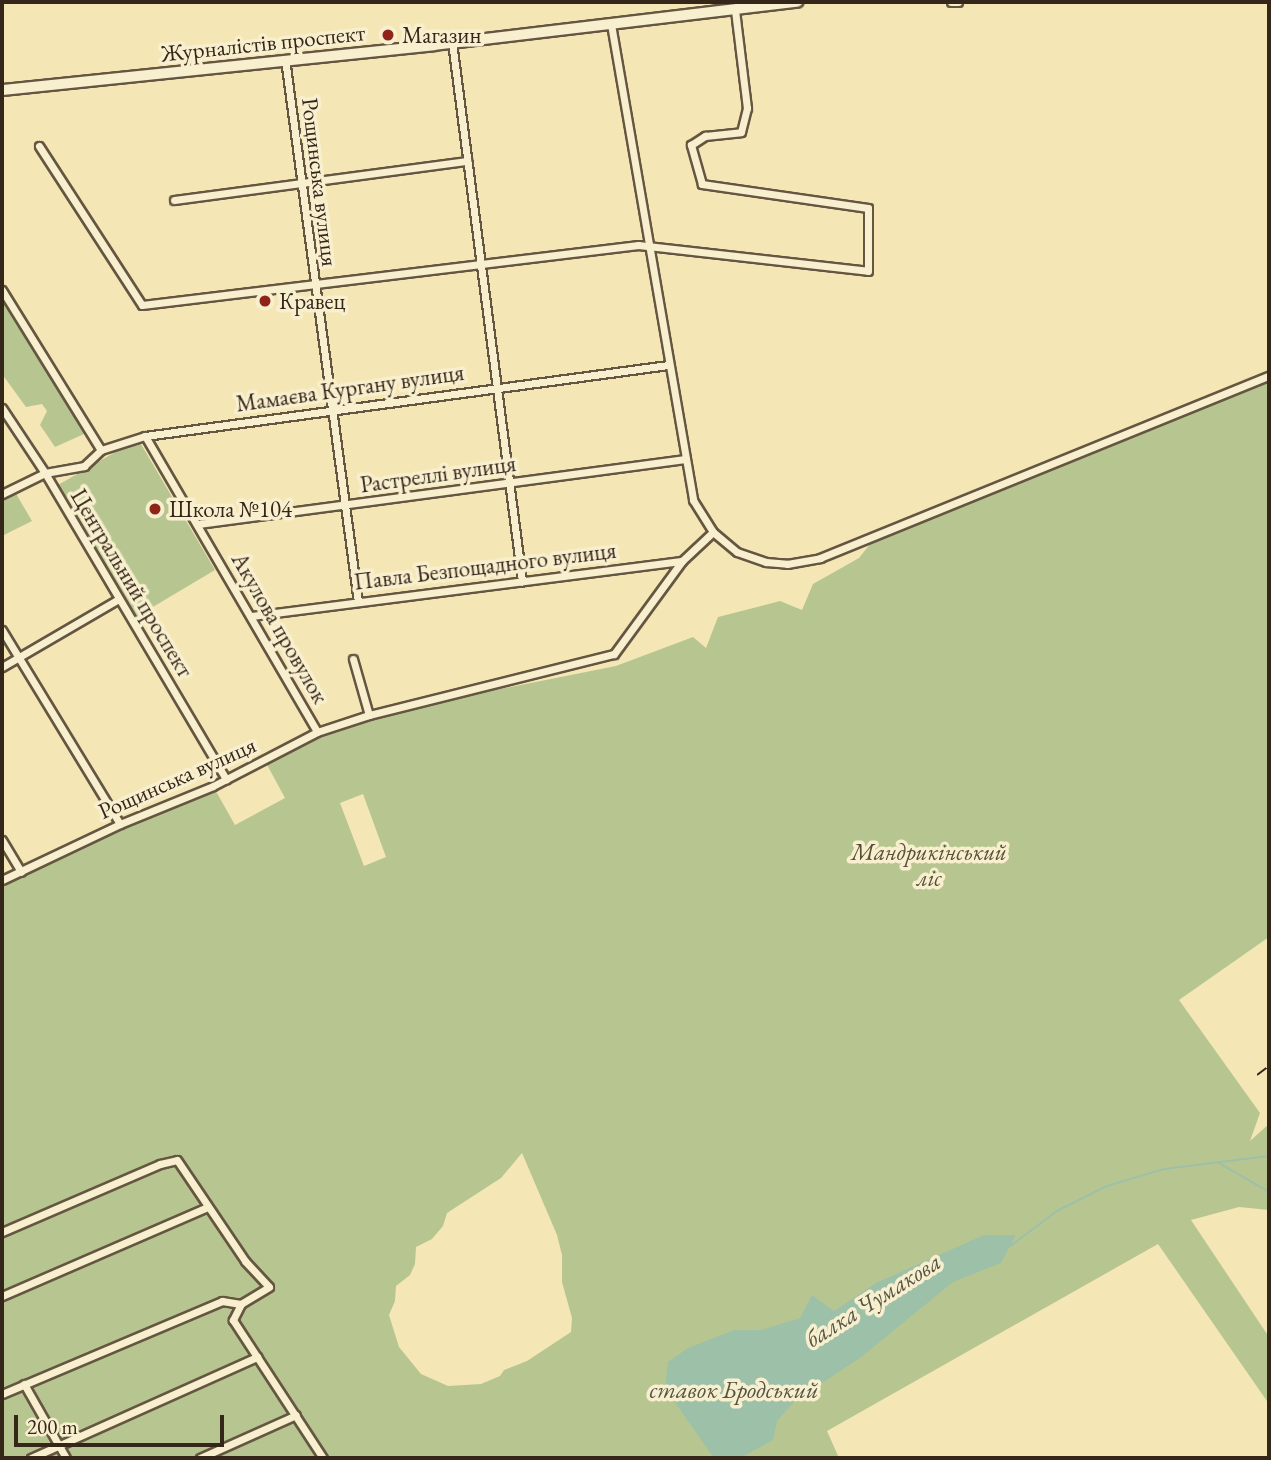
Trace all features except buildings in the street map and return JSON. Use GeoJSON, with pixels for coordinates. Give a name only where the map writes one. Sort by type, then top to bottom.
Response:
{"type":"FeatureCollection","features":[{"type":"Feature","properties":{"kind":"main road","name":"Журналістів проспект"},"geometry":{"type":"LineString","coordinates":[[2,90],[797,2]]}},
{"type":"Feature","properties":{"kind":"street"},"geometry":{"type":"LineString","coordinates":[[951,2],[958,2]]}},
{"type":"Feature","properties":{"kind":"street"},"geometry":{"type":"LineString","coordinates":[[39,146],[142,305],[314,286],[480,262],[649,246],[868,271],[868,208],[702,184],[691,145],[705,136],[741,132],[747,108],[735,10]]}},
{"type":"Feature","properties":{"kind":"street"},"geometry":{"type":"LineString","coordinates":[[611,24],[693,500],[713,532],[737,552],[766,562],[787,564],[811,560],[1269,376]]}},
{"type":"Feature","properties":{"kind":"street"},"geometry":{"type":"LineString","coordinates":[[452,42],[512,483],[522,581]]}},
{"type":"Feature","properties":{"kind":"street","name":"Рощинська вулиця"},"geometry":{"type":"LineString","coordinates":[[285,59],[358,602]]}},
{"type":"Feature","properties":{"kind":"street"},"geometry":{"type":"LineString","coordinates":[[174,200],[467,161]]}},
{"type":"Feature","properties":{"kind":"street"},"geometry":{"type":"LineString","coordinates":[[2,290],[101,450]]}},
{"type":"Feature","properties":{"kind":"street","name":"Мамаєва Кургану вулиця"},"geometry":{"type":"LineString","coordinates":[[2,494],[45,473],[84,466],[101,450],[145,436],[668,365]]}},
{"type":"Feature","properties":{"kind":"street","name":"Центральний проспект"},"geometry":{"type":"LineString","coordinates":[[2,408],[45,473],[226,779]]}},
{"type":"Feature","properties":{"kind":"street","name":"Акулова провулок"},"geometry":{"type":"LineString","coordinates":[[145,436],[317,732]]}},
{"type":"Feature","properties":{"kind":"street","name":"Растреллі вулиця"},"geometry":{"type":"LineString","coordinates":[[198,524],[684,459]]}},
{"type":"Feature","properties":{"kind":"street"},"geometry":{"type":"LineString","coordinates":[[682,561],[713,532]]}},
{"type":"Feature","properties":{"kind":"street","name":"Рощинська вулиця"},"geometry":{"type":"LineString","coordinates":[[2,880],[120,824],[226,779],[317,732],[369,715],[614,654],[682,561]]}},
{"type":"Feature","properties":{"kind":"street","name":"Павла Безпощадного вулиця"},"geometry":{"type":"LineString","coordinates":[[251,616],[682,561]]}},
{"type":"Feature","properties":{"kind":"street"},"geometry":{"type":"LineString","coordinates":[[2,667],[119,599]]}},
{"type":"Feature","properties":{"kind":"street"},"geometry":{"type":"LineString","coordinates":[[2,630],[120,824]]}},
{"type":"Feature","properties":{"kind":"street"},"geometry":{"type":"LineString","coordinates":[[353,659],[369,715]]}},
{"type":"Feature","properties":{"kind":"street"},"geometry":{"type":"LineString","coordinates":[[2,840],[21,872]]}},
{"type":"Feature","properties":{"kind":"street"},"geometry":{"type":"LineString","coordinates":[[2,1232],[160,1164],[177,1160],[245,1261],[269,1287],[241,1304],[233,1320],[323,1458]]}},
{"type":"Feature","properties":{"kind":"street"},"geometry":{"type":"LineString","coordinates":[[2,1296],[208,1207]]}},
{"type":"Feature","properties":{"kind":"street"},"geometry":{"type":"LineString","coordinates":[[2,1394],[222,1301],[241,1304]]}},
{"type":"Feature","properties":{"kind":"street"},"geometry":{"type":"LineString","coordinates":[[31,1458],[257,1357]]}},
{"type":"Feature","properties":{"kind":"street"},"geometry":{"type":"LineString","coordinates":[[24,1384],[66,1458]]}},
{"type":"Feature","properties":{"kind":"street"},"geometry":{"type":"LineString","coordinates":[[200,1458],[296,1415]]}},
{"type":"Feature","properties":{"kind":"green space"},"geometry":{"type":"Polygon","coordinates":[[[2,300],[84,434],[55,447],[40,425],[47,411],[42,404],[26,407],[2,374],[2,300]]]}},
{"type":"Feature","properties":{"kind":"green space","name":"Мандрикінський ліс"},"geometry":{"type":"Polygon","coordinates":[[[1269,376],[1269,937],[1179,1000],[1260,1113],[1250,1141],[1269,1124],[1269,1210],[1239,1207],[1191,1220],[1269,1337],[1269,1404],[1158,1244],[827,1431],[839,1458],[2,1458],[2,880],[213,786],[235,825],[285,798],[265,761],[297,742],[369,715],[616,666],[693,637],[706,648],[718,617],[780,601],[802,610],[813,584],[859,558],[879,533],[1269,376]],[[363,794],[340,803],[364,866],[386,857],[363,794]],[[522,1153],[501,1178],[447,1213],[443,1226],[432,1239],[416,1247],[415,1264],[410,1275],[396,1286],[395,1301],[389,1315],[399,1347],[421,1374],[448,1386],[481,1384],[500,1376],[504,1370],[527,1361],[571,1332],[572,1318],[562,1282],[562,1255],[557,1235],[522,1153]]]}},
{"type":"Feature","properties":{"kind":"green space"},"geometry":{"type":"Polygon","coordinates":[[[138,439],[215,570],[136,617],[58,485],[138,439]]]}},
{"type":"Feature","properties":{"kind":"green space"},"geometry":{"type":"Polygon","coordinates":[[[15,492],[32,521],[2,536],[2,499],[15,492]]]}},
{"type":"Feature","properties":{"kind":"water","name":"ставок Бродський"},"geometry":{"type":"Polygon","coordinates":[[[984,1235],[1016,1235],[1001,1263],[953,1282],[860,1358],[795,1401],[777,1421],[773,1440],[740,1458],[717,1458],[711,1454],[665,1388],[668,1362],[688,1348],[734,1330],[761,1330],[800,1318],[812,1295],[834,1311],[876,1283],[984,1235]]]}},
{"type":"Feature","properties":{"kind":"waterway","name":"балка Чумакова"},"geometry":{"type":"LineString","coordinates":[[1009,1247],[1057,1211],[1107,1186],[1164,1169],[1269,1156]]}},
{"type":"Feature","properties":{"kind":"waterway"},"geometry":{"type":"LineString","coordinates":[[1219,1163],[1269,1192]]}},
{"type":"Feature","properties":{"kind":"railway"},"geometry":{"type":"LineString","coordinates":[[1257,1075],[1269,1066]]}},
{"type":"Feature","properties":{"kind":"place","name":"Магазин"},"geometry":{"type":"Point","coordinates":[388,35]}},
{"type":"Feature","properties":{"kind":"place","name":"Кравец"},"geometry":{"type":"Point","coordinates":[265,301]}},
{"type":"Feature","properties":{"kind":"place","name":"Школа №104"},"geometry":{"type":"Point","coordinates":[155,509]}}]}
